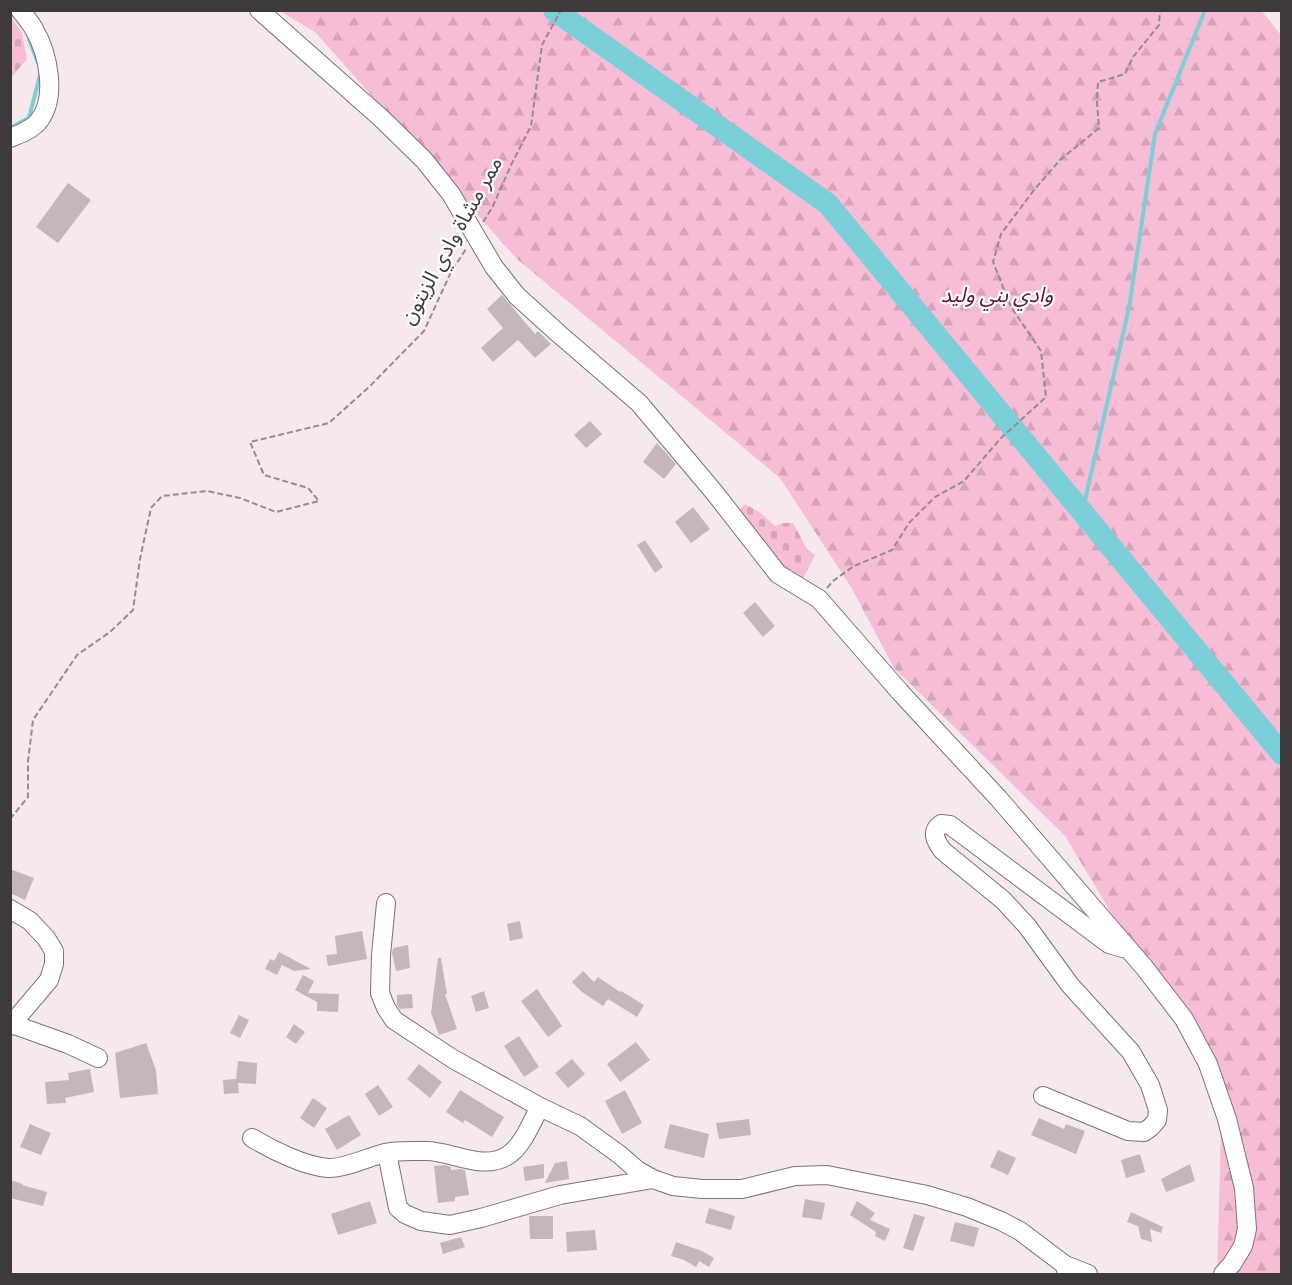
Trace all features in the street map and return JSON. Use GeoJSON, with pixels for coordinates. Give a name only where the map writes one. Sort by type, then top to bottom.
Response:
{"type":"FeatureCollection","features":[{"type":"Feature","properties":{"kind":"street"},"geometry":{"type":"LineString","coordinates":[[10,138],[39,122],[50,86],[46,57],[34,28],[20,10]]}},
{"type":"Feature","properties":{"kind":"street"},"geometry":{"type":"LineString","coordinates":[[259,10],[381,118],[424,160],[451,194],[494,267],[517,296],[639,403],[714,492],[778,574],[819,599],[900,692],[999,799],[1131,951],[1184,1019],[1208,1064],[1227,1119],[1244,1188],[1247,1229],[1243,1246],[1223,1275]]}},
{"type":"Feature","properties":{"kind":"street"},"geometry":{"type":"LineString","coordinates":[[1043,1096],[1128,1131],[1144,1132],[1157,1120],[1158,1110],[1150,1085],[1131,1052],[1070,985],[1027,926],[1003,900],[936,843],[936,827],[941,824],[950,825],[1109,944],[1131,951]]}},
{"type":"Feature","properties":{"kind":"street"},"geometry":{"type":"LineString","coordinates":[[386,903],[380,993],[394,1020],[453,1059],[540,1107],[580,1126],[637,1170],[653,1179],[673,1186],[742,1189],[795,1176],[827,1175],[927,1195],[967,1207],[1011,1226],[1066,1270],[1088,1275]]}},
{"type":"Feature","properties":{"kind":"street"},"geometry":{"type":"LineString","coordinates":[[10,909],[30,921],[46,938],[54,951],[54,964],[49,980],[11,1025],[68,1044],[98,1058]]}},
{"type":"Feature","properties":{"kind":"street"},"geometry":{"type":"LineString","coordinates":[[252,1138],[271,1149],[328,1168],[337,1168],[387,1153],[429,1151],[478,1161],[494,1161],[506,1156],[520,1143],[540,1107]]}},
{"type":"Feature","properties":{"kind":"street"},"geometry":{"type":"LineString","coordinates":[[387,1153],[398,1208],[421,1221],[450,1225],[560,1195],[653,1179]]}},
{"type":"Feature","properties":{"kind":"path","name":"ممر مشاة وادي الزيتون"},"geometry":{"type":"LineString","coordinates":[[10,819],[28,797],[28,762],[33,720],[77,655],[110,632],[133,610],[140,559],[151,508],[162,496],[207,491],[240,498],[276,512],[319,501],[308,488],[264,475],[250,442],[329,423],[370,386],[424,331],[451,272],[492,208],[531,126],[542,45],[561,10]]}},
{"type":"Feature","properties":{"kind":"path"},"geometry":{"type":"LineString","coordinates":[[819,599],[833,581],[854,566],[892,550],[915,516],[935,497],[964,480],[1000,439],[1046,397],[1041,351],[1011,307],[993,262],[1002,234],[1034,190],[1060,160],[1099,128],[1098,82],[1125,74],[1133,57],[1159,25],[1160,10]]}},
{"type":"Feature","properties":{"kind":"green space","name":"وادي بني وليد"},"geometry":{"type":"Polygon","coordinates":[[[1261,10],[1281,35],[1281,1274],[1217,1274],[1222,1097],[1065,836],[894,668],[851,587],[780,478],[517,259],[315,32],[280,11],[1261,10]]]}},
{"type":"Feature","properties":{"kind":"green space"},"geometry":{"type":"Polygon","coordinates":[[[11,17],[22,33],[27,59],[11,78],[11,17]]]}},
{"type":"Feature","properties":{"kind":"green space"},"geometry":{"type":"Polygon","coordinates":[[[745,504],[761,513],[775,526],[782,523],[793,523],[807,549],[815,555],[801,581],[758,543],[746,517],[740,518],[737,512],[745,504]]]}},
{"type":"Feature","properties":{"kind":"building"},"geometry":{"type":"Polygon","coordinates":[[[68,183],[91,200],[58,243],[36,227],[68,183]]]}},
{"type":"Feature","properties":{"kind":"building"},"geometry":{"type":"Polygon","coordinates":[[[502,295],[535,334],[538,331],[551,344],[535,358],[518,340],[493,362],[481,348],[503,328],[487,309],[502,295]]]}},
{"type":"Feature","properties":{"kind":"building"},"geometry":{"type":"Polygon","coordinates":[[[590,421],[602,434],[586,448],[574,435],[590,421]]]}},
{"type":"Feature","properties":{"kind":"building"},"geometry":{"type":"Polygon","coordinates":[[[657,443],[676,464],[664,479],[643,462],[657,443]]]}},
{"type":"Feature","properties":{"kind":"building"},"geometry":{"type":"Polygon","coordinates":[[[693,507],[710,529],[691,543],[675,522],[693,507]]]}},
{"type":"Feature","properties":{"kind":"building"},"geometry":{"type":"Polygon","coordinates":[[[645,540],[663,567],[655,573],[637,545],[645,540]]]}},
{"type":"Feature","properties":{"kind":"building"},"geometry":{"type":"Polygon","coordinates":[[[755,602],[775,626],[763,637],[743,613],[755,602]]]}},
{"type":"Feature","properties":{"kind":"building"},"geometry":{"type":"Polygon","coordinates":[[[10,869],[34,878],[25,900],[10,893],[10,869]]]}},
{"type":"Feature","properties":{"kind":"building"},"geometry":{"type":"Polygon","coordinates":[[[520,921],[523,938],[510,941],[507,924],[520,921]]]}},
{"type":"Feature","properties":{"kind":"building"},"geometry":{"type":"Polygon","coordinates":[[[362,931],[367,959],[328,966],[326,955],[337,954],[335,936],[362,931]]]}},
{"type":"Feature","properties":{"kind":"building"},"geometry":{"type":"Polygon","coordinates":[[[408,945],[410,968],[396,971],[393,948],[408,945]]]}},
{"type":"Feature","properties":{"kind":"building"},"geometry":{"type":"Polygon","coordinates":[[[279,952],[311,969],[294,971],[282,965],[277,975],[265,969],[270,959],[274,961],[279,952]]]}},
{"type":"Feature","properties":{"kind":"building"},"geometry":{"type":"Polygon","coordinates":[[[438,958],[441,958],[447,994],[445,994],[457,1029],[439,1035],[431,1013],[438,958]]]}},
{"type":"Feature","properties":{"kind":"building"},"geometry":{"type":"Polygon","coordinates":[[[583,971],[594,982],[598,977],[644,1005],[637,1017],[608,999],[603,1006],[582,992],[572,982],[583,971]]]}},
{"type":"Feature","properties":{"kind":"building"},"geometry":{"type":"Polygon","coordinates":[[[303,975],[314,981],[308,993],[339,994],[338,1012],[317,1011],[317,1002],[295,990],[303,975]]]}},
{"type":"Feature","properties":{"kind":"building"},"geometry":{"type":"Polygon","coordinates":[[[537,989],[562,1026],[548,1037],[521,1001],[537,989]]]}},
{"type":"Feature","properties":{"kind":"building"},"geometry":{"type":"Polygon","coordinates":[[[484,991],[489,1008],[476,1012],[471,996],[484,991]]]}},
{"type":"Feature","properties":{"kind":"building"},"geometry":{"type":"Polygon","coordinates":[[[412,994],[413,1008],[400,1009],[397,1005],[397,995],[412,994]]]}},
{"type":"Feature","properties":{"kind":"building"},"geometry":{"type":"Polygon","coordinates":[[[239,1015],[249,1020],[240,1038],[230,1033],[239,1015]]]}},
{"type":"Feature","properties":{"kind":"building"},"geometry":{"type":"Polygon","coordinates":[[[294,1024],[305,1032],[296,1044],[286,1037],[294,1024]]]}},
{"type":"Feature","properties":{"kind":"building"},"geometry":{"type":"Polygon","coordinates":[[[519,1036],[539,1067],[524,1077],[504,1046],[519,1036]]]}},
{"type":"Feature","properties":{"kind":"building"},"geometry":{"type":"Polygon","coordinates":[[[636,1042],[650,1060],[620,1082],[607,1064],[636,1042]]]}},
{"type":"Feature","properties":{"kind":"building"},"geometry":{"type":"Polygon","coordinates":[[[146,1043],[156,1070],[158,1094],[120,1098],[115,1053],[146,1043]]]}},
{"type":"Feature","properties":{"kind":"building"},"geometry":{"type":"Polygon","coordinates":[[[572,1059],[585,1074],[568,1088],[555,1073],[572,1059]]]}},
{"type":"Feature","properties":{"kind":"building"},"geometry":{"type":"Polygon","coordinates":[[[238,1061],[257,1063],[256,1084],[238,1083],[239,1093],[224,1094],[223,1080],[236,1079],[238,1061]]]}},
{"type":"Feature","properties":{"kind":"building"},"geometry":{"type":"Polygon","coordinates":[[[419,1064],[442,1082],[430,1098],[407,1079],[419,1064]]]}},
{"type":"Feature","properties":{"kind":"building"},"geometry":{"type":"Polygon","coordinates":[[[90,1069],[94,1092],[65,1098],[66,1103],[47,1104],[45,1082],[69,1080],[68,1073],[90,1069]]]}},
{"type":"Feature","properties":{"kind":"building"},"geometry":{"type":"Polygon","coordinates":[[[378,1085],[393,1107],[379,1116],[365,1094],[378,1085]]]}},
{"type":"Feature","properties":{"kind":"building"},"geometry":{"type":"Polygon","coordinates":[[[460,1090],[504,1117],[492,1137],[465,1120],[463,1123],[446,1112],[460,1090]]]}},
{"type":"Feature","properties":{"kind":"building"},"geometry":{"type":"Polygon","coordinates":[[[625,1090],[642,1123],[622,1134],[605,1101],[625,1090]]]}},
{"type":"Feature","properties":{"kind":"building"},"geometry":{"type":"Polygon","coordinates":[[[313,1098],[327,1108],[314,1128],[300,1118],[313,1098]]]}},
{"type":"Feature","properties":{"kind":"building"},"geometry":{"type":"Polygon","coordinates":[[[349,1115],[361,1135],[337,1150],[325,1129],[349,1115]]]}},
{"type":"Feature","properties":{"kind":"building"},"geometry":{"type":"Polygon","coordinates":[[[1039,1118],[1064,1129],[1066,1124],[1085,1131],[1076,1154],[1031,1135],[1039,1118]]]}},
{"type":"Feature","properties":{"kind":"building"},"geometry":{"type":"Polygon","coordinates":[[[749,1119],[751,1135],[719,1139],[716,1123],[749,1119]]]}},
{"type":"Feature","properties":{"kind":"building"},"geometry":{"type":"Polygon","coordinates":[[[30,1124],[51,1133],[41,1155],[20,1147],[30,1124]]]}},
{"type":"Feature","properties":{"kind":"building"},"geometry":{"type":"Polygon","coordinates":[[[670,1124],[709,1134],[704,1158],[664,1148],[670,1124]]]}},
{"type":"Feature","properties":{"kind":"building"},"geometry":{"type":"Polygon","coordinates":[[[998,1150],[1016,1158],[1008,1175],[990,1167],[998,1150]]]}},
{"type":"Feature","properties":{"kind":"building"},"geometry":{"type":"Polygon","coordinates":[[[1140,1154],[1145,1172],[1126,1178],[1121,1160],[1140,1154]]]}},
{"type":"Feature","properties":{"kind":"building"},"geometry":{"type":"Polygon","coordinates":[[[567,1161],[569,1179],[545,1183],[555,1163],[567,1161]]]}},
{"type":"Feature","properties":{"kind":"building"},"geometry":{"type":"Polygon","coordinates":[[[544,1164],[544,1178],[525,1181],[523,1167],[544,1164]]]}},
{"type":"Feature","properties":{"kind":"building"},"geometry":{"type":"Polygon","coordinates":[[[1190,1164],[1195,1181],[1166,1192],[1161,1179],[1190,1164]]]}},
{"type":"Feature","properties":{"kind":"building"},"geometry":{"type":"Polygon","coordinates":[[[434,1166],[451,1167],[451,1170],[465,1170],[469,1195],[455,1197],[455,1201],[438,1203],[434,1166]]]}},
{"type":"Feature","properties":{"kind":"building"},"geometry":{"type":"Polygon","coordinates":[[[10,1180],[47,1192],[43,1206],[10,1198],[10,1180]]]}},
{"type":"Feature","properties":{"kind":"building"},"geometry":{"type":"Polygon","coordinates":[[[805,1199],[825,1203],[822,1220],[802,1217],[805,1199]]]}},
{"type":"Feature","properties":{"kind":"building"},"geometry":{"type":"Polygon","coordinates":[[[370,1201],[377,1223],[338,1235],[331,1214],[370,1201]]]}},
{"type":"Feature","properties":{"kind":"building"},"geometry":{"type":"Polygon","coordinates":[[[857,1201],[875,1213],[870,1220],[890,1229],[885,1241],[875,1236],[876,1232],[850,1215],[857,1201]]]}},
{"type":"Feature","properties":{"kind":"building"},"geometry":{"type":"Polygon","coordinates":[[[709,1208],[735,1216],[731,1230],[705,1223],[709,1208]]]}},
{"type":"Feature","properties":{"kind":"building"},"geometry":{"type":"Polygon","coordinates":[[[1131,1212],[1163,1227],[1161,1233],[1150,1229],[1152,1242],[1141,1239],[1138,1226],[1127,1222],[1131,1212]]]}},
{"type":"Feature","properties":{"kind":"building"},"geometry":{"type":"Polygon","coordinates":[[[914,1214],[925,1217],[913,1251],[903,1248],[914,1214]]]}},
{"type":"Feature","properties":{"kind":"building"},"geometry":{"type":"Polygon","coordinates":[[[529,1216],[553,1216],[553,1239],[530,1239],[529,1216]]]}},
{"type":"Feature","properties":{"kind":"building"},"geometry":{"type":"Polygon","coordinates":[[[955,1222],[979,1228],[974,1247],[950,1241],[955,1222]]]}},
{"type":"Feature","properties":{"kind":"building"},"geometry":{"type":"Polygon","coordinates":[[[595,1230],[597,1250],[567,1252],[566,1232],[595,1230]]]}},
{"type":"Feature","properties":{"kind":"building"},"geometry":{"type":"Polygon","coordinates":[[[461,1237],[465,1247],[443,1254],[440,1243],[461,1237]]]}},
{"type":"Feature","properties":{"kind":"building"},"geometry":{"type":"Polygon","coordinates":[[[676,1242],[714,1258],[709,1267],[699,1261],[696,1267],[671,1256],[676,1242]]]}},
{"type":"Feature","properties":{"kind":"waterway","name":"وادي بني وليد"},"geometry":{"type":"LineString","coordinates":[[554,10],[828,204],[1282,754]]}},
{"type":"Feature","properties":{"kind":"waterway"},"geometry":{"type":"LineString","coordinates":[[1082,513],[1129,308],[1155,134],[1205,10]]}},
{"type":"Feature","properties":{"kind":"waterway"},"geometry":{"type":"LineString","coordinates":[[29,39],[38,63]]}},
{"type":"Feature","properties":{"kind":"waterway"},"geometry":{"type":"LineString","coordinates":[[10,128],[29,118],[40,75]]}}]}
